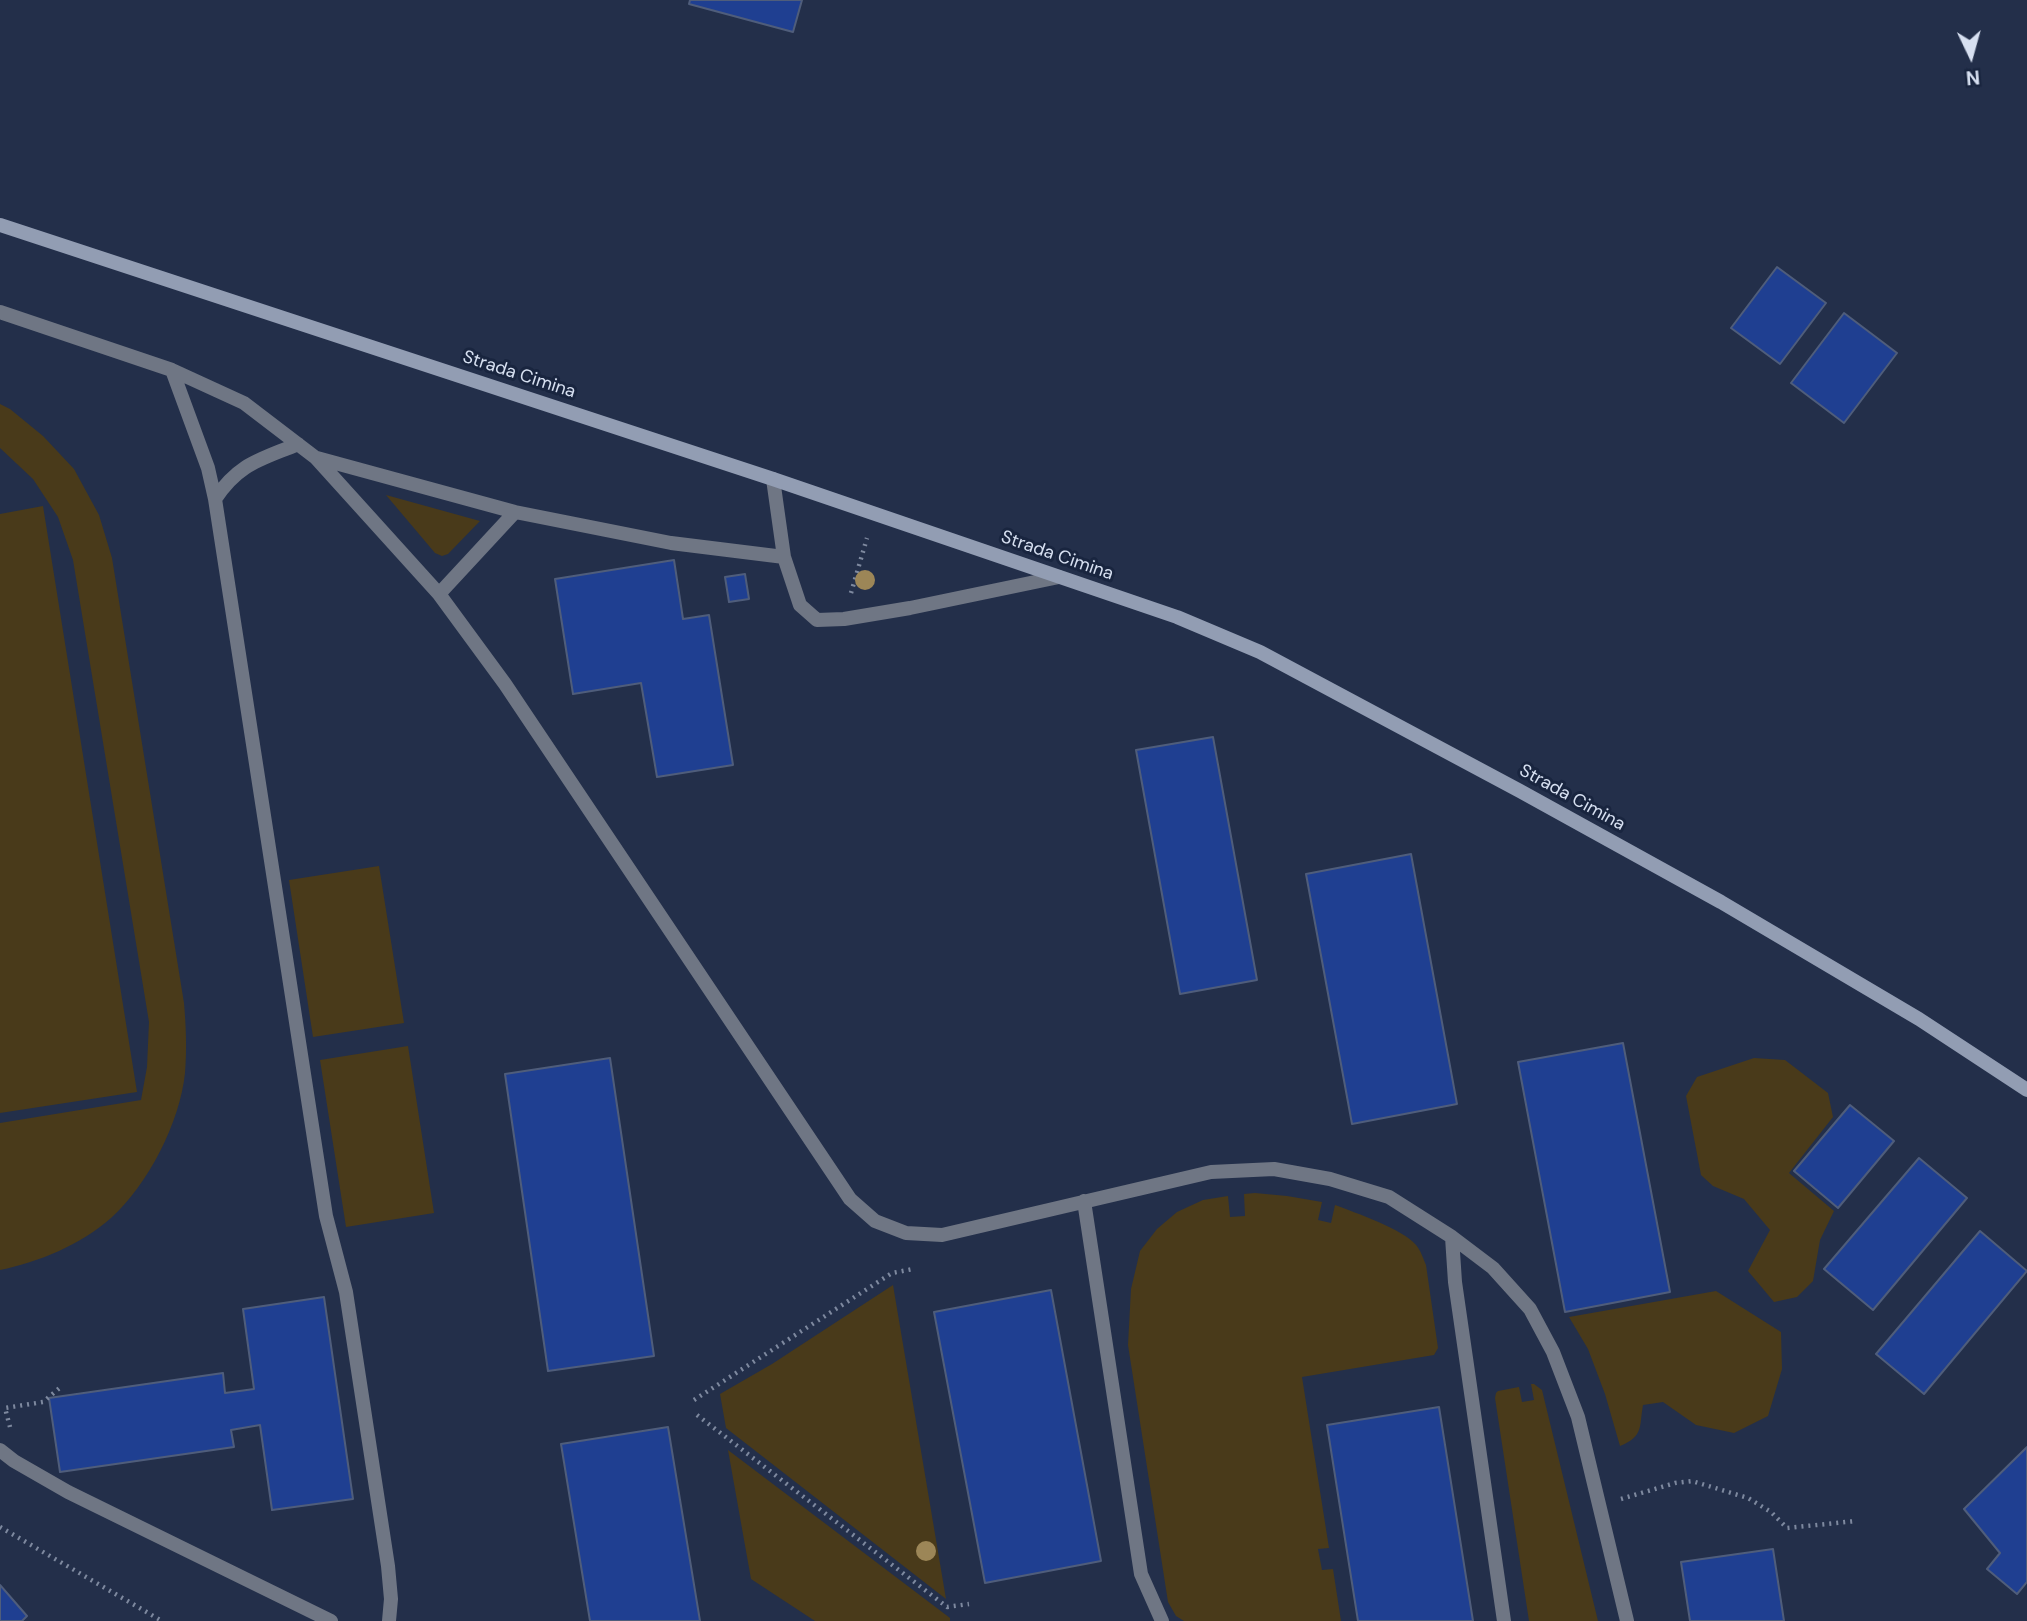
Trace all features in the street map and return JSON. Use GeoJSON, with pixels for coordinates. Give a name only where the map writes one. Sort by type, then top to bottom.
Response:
{"type":"FeatureCollection","features":[{"type":"Feature","properties":{"kind":"main road","name":"Strada Cimina"},"geometry":{"type":"LineString","coordinates":[[0,225],[874,513],[1177,617],[1260,652],[1520,790],[1721,902],[1919,1019],[2027,1090]]}},
{"type":"Feature","properties":{"kind":"lane"},"geometry":{"type":"LineString","coordinates":[[0,312],[172,370],[244,403],[316,458],[439,594],[505,684],[850,1199],[875,1221],[906,1233],[942,1235],[1210,1172],[1274,1169],[1330,1179],[1389,1196],[1452,1237],[1493,1268],[1530,1309],[1553,1352],[1578,1417],[1627,1621]]}},
{"type":"Feature","properties":{"kind":"lane"},"geometry":{"type":"LineString","coordinates":[[172,370],[208,468],[215,499],[326,1216],[346,1293],[388,1566],[391,1599],[389,1621]]}},
{"type":"Feature","properties":{"kind":"lane"},"geometry":{"type":"LineString","coordinates":[[215,499],[226,483],[243,467],[298,444]]}},
{"type":"Feature","properties":{"kind":"lane"},"geometry":{"type":"LineString","coordinates":[[316,458],[516,512],[671,543],[784,557]]}},
{"type":"Feature","properties":{"kind":"lane"},"geometry":{"type":"LineString","coordinates":[[773,479],[784,557],[800,606],[817,620],[844,619],[909,608],[1059,578]]}},
{"type":"Feature","properties":{"kind":"lane"},"geometry":{"type":"LineString","coordinates":[[439,594],[516,512]]}},
{"type":"Feature","properties":{"kind":"lane"},"geometry":{"type":"LineString","coordinates":[[1084,1201],[1141,1574],[1162,1621]]}},
{"type":"Feature","properties":{"kind":"lane"},"geometry":{"type":"LineString","coordinates":[[1452,1237],[1455,1282],[1504,1621]]}},
{"type":"Feature","properties":{"kind":"lane"},"geometry":{"type":"LineString","coordinates":[[0,1450],[68,1492],[331,1621]]}},
{"type":"Feature","properties":{"kind":"path"},"geometry":{"type":"LineString","coordinates":[[844,619],[874,513]]}},
{"type":"Feature","properties":{"kind":"path"},"geometry":{"type":"LineString","coordinates":[[694,1400],[892,1273],[913,1269]]}},
{"type":"Feature","properties":{"kind":"path"},"geometry":{"type":"LineString","coordinates":[[14,1461],[5,1408],[43,1402],[62,1387]]}},
{"type":"Feature","properties":{"kind":"path"},"geometry":{"type":"LineString","coordinates":[[696,1415],[947,1607],[969,1604]]}},
{"type":"Feature","properties":{"kind":"path"},"geometry":{"type":"LineString","coordinates":[[1627,1497],[1675,1483],[1692,1481],[1748,1498],[1771,1511],[1787,1528],[1856,1521]]}},
{"type":"Feature","properties":{"kind":"path"},"geometry":{"type":"LineString","coordinates":[[0,1527],[162,1621]]}},
{"type":"Feature","properties":{"kind":"shaded area"},"geometry":{"type":"Polygon","coordinates":[[[0,404],[43,436],[74,469],[99,515],[112,558],[184,1003],[186,1046],[185,1073],[177,1112],[160,1152],[125,1204],[99,1228],[73,1244],[44,1257],[0,1270],[0,1123],[141,1100],[147,1067],[149,1022],[73,560],[58,517],[33,479],[0,448],[0,404]]]}},
{"type":"Feature","properties":{"kind":"shaded area"},"geometry":{"type":"Polygon","coordinates":[[[386,495],[480,521],[448,554],[442,556],[435,553],[386,495]]]}},
{"type":"Feature","properties":{"kind":"shaded area"},"geometry":{"type":"Polygon","coordinates":[[[43,506],[137,1092],[0,1113],[0,514],[43,506]]]}},
{"type":"Feature","properties":{"kind":"shaded area"},"geometry":{"type":"Polygon","coordinates":[[[379,866],[404,1023],[313,1037],[289,880],[379,866]]]}},
{"type":"Feature","properties":{"kind":"shaded area"},"geometry":{"type":"Polygon","coordinates":[[[408,1046],[434,1213],[346,1227],[320,1060],[408,1046]]]}},
{"type":"Feature","properties":{"kind":"shaded area"},"geometry":{"type":"Polygon","coordinates":[[[1754,1058],[1785,1060],[1828,1093],[1833,1117],[1789,1173],[1834,1211],[1820,1240],[1813,1281],[1797,1297],[1774,1302],[1748,1271],[1770,1230],[1744,1199],[1713,1186],[1701,1175],[1686,1096],[1697,1077],[1754,1058]]]}},
{"type":"Feature","properties":{"kind":"shaded area"},"geometry":{"type":"Polygon","coordinates":[[[1255,1193],[1322,1202],[1318,1220],[1331,1223],[1335,1205],[1378,1222],[1410,1239],[1426,1265],[1438,1348],[1434,1355],[1302,1377],[1329,1548],[1318,1549],[1322,1570],[1333,1569],[1341,1621],[1184,1621],[1176,1616],[1168,1602],[1128,1345],[1131,1289],[1140,1251],[1157,1229],[1177,1212],[1203,1200],[1228,1196],[1230,1217],[1245,1216],[1244,1194],[1255,1193]]]}},
{"type":"Feature","properties":{"kind":"shaded area"},"geometry":{"type":"Polygon","coordinates":[[[893,1285],[946,1599],[726,1428],[720,1394],[772,1364],[893,1285]]]}},
{"type":"Feature","properties":{"kind":"shaded area"},"geometry":{"type":"Polygon","coordinates":[[[1716,1291],[1781,1332],[1782,1369],[1768,1416],[1734,1433],[1696,1425],[1663,1402],[1643,1405],[1637,1434],[1620,1446],[1588,1349],[1569,1317],[1716,1291]]]}},
{"type":"Feature","properties":{"kind":"shaded area"},"geometry":{"type":"Polygon","coordinates":[[[1531,1384],[1542,1390],[1598,1621],[1529,1621],[1495,1398],[1498,1391],[1519,1387],[1522,1402],[1534,1400],[1531,1384]]]}},
{"type":"Feature","properties":{"kind":"shaded area"},"geometry":{"type":"Polygon","coordinates":[[[728,1450],[950,1618],[950,1621],[815,1621],[751,1579],[728,1450]]]}},
{"type":"Feature","properties":{"kind":"building"},"geometry":{"type":"Polygon","coordinates":[[[690,0],[802,0],[793,32],[689,4],[690,0]]]}},
{"type":"Feature","properties":{"kind":"building"},"geometry":{"type":"Polygon","coordinates":[[[1777,267],[1826,303],[1780,364],[1731,328],[1777,267]]]}},
{"type":"Feature","properties":{"kind":"building"},"geometry":{"type":"Polygon","coordinates":[[[1844,313],[1897,353],[1844,423],[1791,383],[1844,313]]]}},
{"type":"Feature","properties":{"kind":"building"},"geometry":{"type":"Polygon","coordinates":[[[674,560],[683,619],[709,615],[733,765],[657,777],[641,683],[573,694],[555,579],[674,560]]]}},
{"type":"Feature","properties":{"kind":"building"},"geometry":{"type":"Polygon","coordinates":[[[745,574],[749,599],[729,602],[725,577],[745,574]]]}},
{"type":"Feature","properties":{"kind":"building"},"geometry":{"type":"Polygon","coordinates":[[[1213,737],[1257,980],[1180,994],[1136,750],[1213,737]]]}},
{"type":"Feature","properties":{"kind":"building"},"geometry":{"type":"Polygon","coordinates":[[[1411,854],[1457,1104],[1352,1124],[1306,874],[1411,854]]]}},
{"type":"Feature","properties":{"kind":"building"},"geometry":{"type":"Polygon","coordinates":[[[1623,1043],[1670,1292],[1565,1312],[1518,1062],[1623,1043]]]}},
{"type":"Feature","properties":{"kind":"building"},"geometry":{"type":"Polygon","coordinates":[[[610,1058],[654,1356],[548,1371],[505,1074],[610,1058]]]}},
{"type":"Feature","properties":{"kind":"building"},"geometry":{"type":"Polygon","coordinates":[[[1850,1105],[1894,1141],[1838,1208],[1794,1171],[1850,1105]]]}},
{"type":"Feature","properties":{"kind":"building"},"geometry":{"type":"Polygon","coordinates":[[[1919,1158],[1967,1198],[1873,1310],[1824,1269],[1919,1158]]]}},
{"type":"Feature","properties":{"kind":"building"},"geometry":{"type":"Polygon","coordinates":[[[1980,1231],[2027,1271],[1924,1394],[1876,1354],[1980,1231]]]}},
{"type":"Feature","properties":{"kind":"building"},"geometry":{"type":"Polygon","coordinates":[[[1051,1290],[1101,1561],[985,1583],[934,1312],[1051,1290]]]}},
{"type":"Feature","properties":{"kind":"building"},"geometry":{"type":"Polygon","coordinates":[[[324,1297],[353,1499],[272,1510],[260,1425],[231,1430],[234,1447],[60,1472],[49,1398],[223,1373],[225,1393],[254,1389],[243,1309],[324,1297]]]}},
{"type":"Feature","properties":{"kind":"building"},"geometry":{"type":"Polygon","coordinates":[[[1439,1407],[1473,1621],[1358,1621],[1327,1425],[1439,1407]]]}},
{"type":"Feature","properties":{"kind":"building"},"geometry":{"type":"Polygon","coordinates":[[[668,1427],[700,1621],[590,1621],[561,1444],[668,1427]]]}},
{"type":"Feature","properties":{"kind":"building"},"geometry":{"type":"Polygon","coordinates":[[[2027,1447],[2027,1582],[2017,1594],[1987,1569],[2000,1553],[1964,1509],[2027,1447]]]}},
{"type":"Feature","properties":{"kind":"building"},"geometry":{"type":"Polygon","coordinates":[[[1773,1549],[1784,1621],[1690,1621],[1681,1562],[1773,1549]]]}},
{"type":"Feature","properties":{"kind":"building"},"geometry":{"type":"Polygon","coordinates":[[[0,1585],[27,1616],[22,1621],[0,1621],[0,1585]]]}}]}
